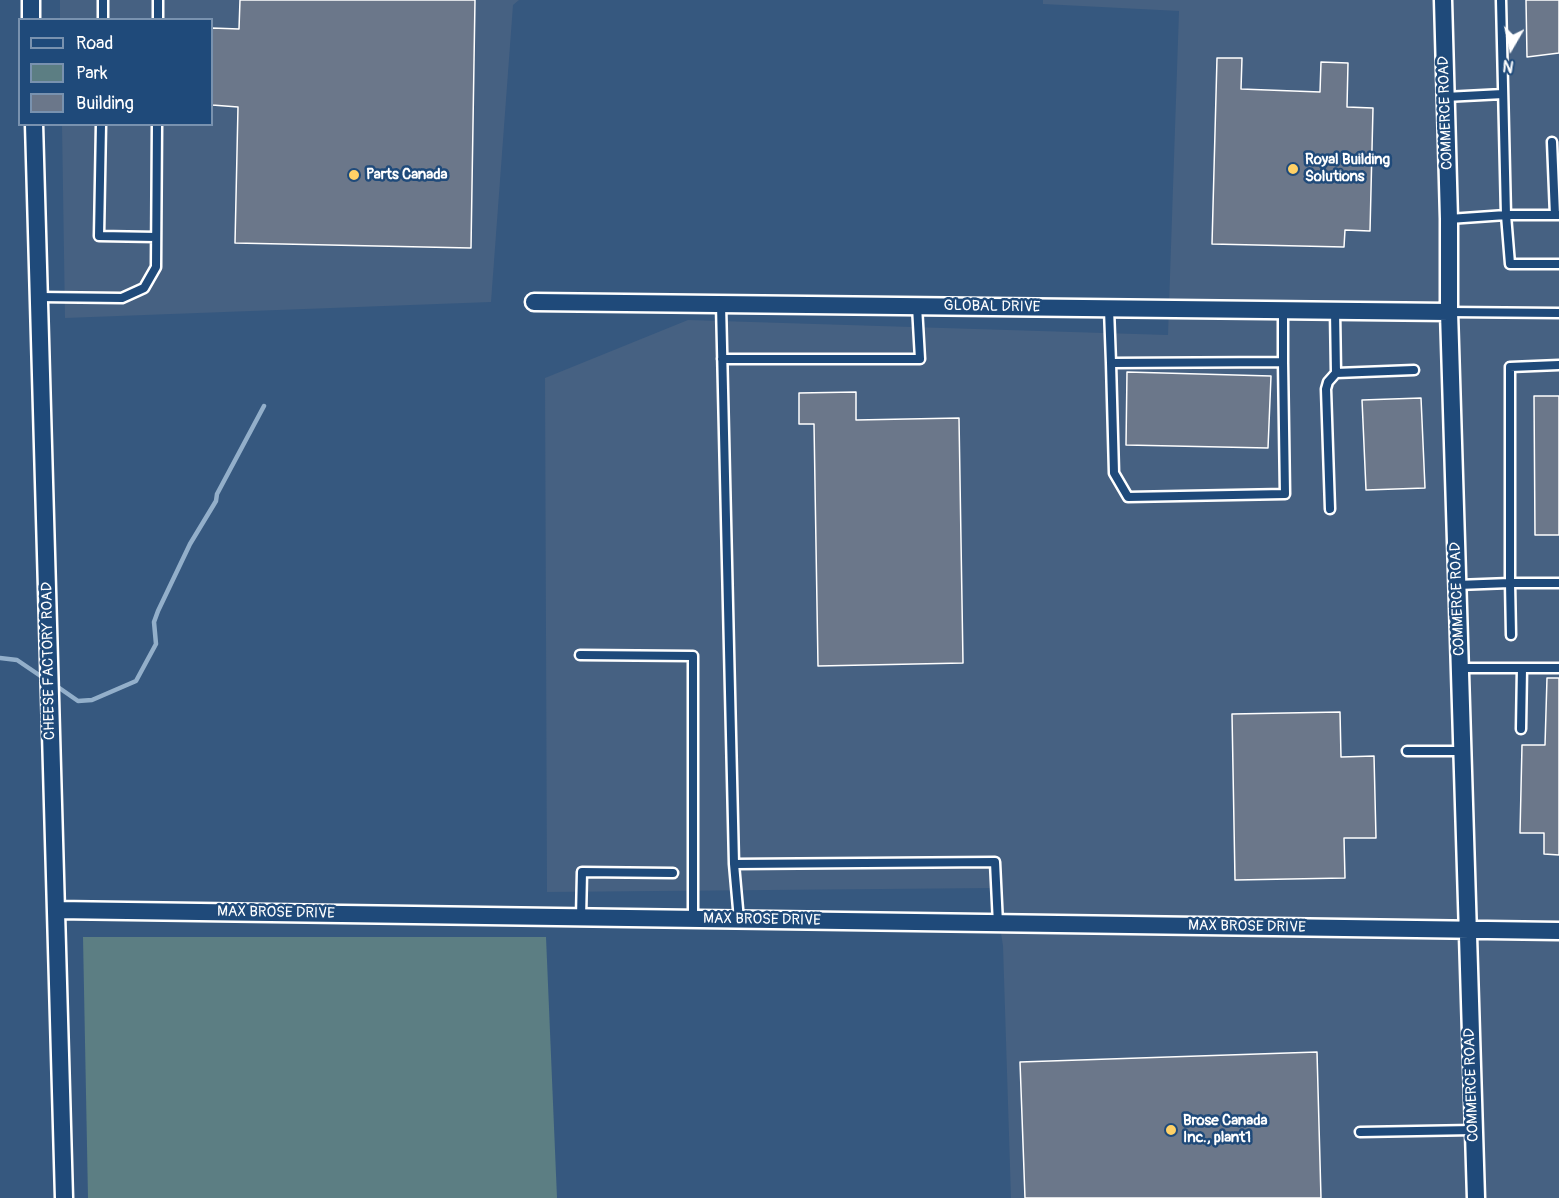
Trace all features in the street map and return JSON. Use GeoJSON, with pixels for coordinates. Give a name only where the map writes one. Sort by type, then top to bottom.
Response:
{"type":"FeatureCollection","features":[{"type":"Feature","properties":{"kind":"street"},"geometry":{"type":"LineString","coordinates":[[31,0],[31,18]]}},
{"type":"Feature","properties":{"kind":"street","name":"COMMERCE ROAD"},"geometry":{"type":"LineString","coordinates":[[1443,0],[1449,312],[1476,1198]]}},
{"type":"Feature","properties":{"kind":"street","name":"CHEESE FACTORY ROAD"},"geometry":{"type":"LineString","coordinates":[[34,126],[64,1198]]}},
{"type":"Feature","properties":{"kind":"street","name":"GLOBAL DRIVE"},"geometry":{"type":"LineString","coordinates":[[534,302],[1449,312]]}},
{"type":"Feature","properties":{"kind":"street","name":"MAX BROSE DRIVE"},"geometry":{"type":"LineString","coordinates":[[56,910],[1559,931]]}},
{"type":"Feature","properties":{"kind":"lane"},"geometry":{"type":"LineString","coordinates":[[103,0],[103,18]]}},
{"type":"Feature","properties":{"kind":"lane"},"geometry":{"type":"LineString","coordinates":[[158,0],[158,18]]}},
{"type":"Feature","properties":{"kind":"lane"},"geometry":{"type":"LineString","coordinates":[[1501,0],[1506,215],[1510,264],[1559,264]]}},
{"type":"Feature","properties":{"kind":"lane"},"geometry":{"type":"LineString","coordinates":[[1445,97],[1503,94]]}},
{"type":"Feature","properties":{"kind":"lane"},"geometry":{"type":"LineString","coordinates":[[101,126],[99,236],[156,237]]}},
{"type":"Feature","properties":{"kind":"lane"},"geometry":{"type":"LineString","coordinates":[[39,297],[123,298],[144,288],[156,267],[157,126]]}},
{"type":"Feature","properties":{"kind":"lane"},"geometry":{"type":"LineString","coordinates":[[1449,219],[1557,214],[1552,142]]}},
{"type":"Feature","properties":{"kind":"lane"},"geometry":{"type":"LineString","coordinates":[[721,304],[734,864],[739,920]]}},
{"type":"Feature","properties":{"kind":"lane"},"geometry":{"type":"LineString","coordinates":[[722,359],[920,359],[916,306]]}},
{"type":"Feature","properties":{"kind":"lane"},"geometry":{"type":"LineString","coordinates":[[1110,309],[1114,473],[1128,497],[1285,494],[1283,310]]}},
{"type":"Feature","properties":{"kind":"lane"},"geometry":{"type":"LineString","coordinates":[[1335,311],[1336,374]]}},
{"type":"Feature","properties":{"kind":"lane"},"geometry":{"type":"LineString","coordinates":[[1449,312],[1559,313]]}},
{"type":"Feature","properties":{"kind":"lane"},"geometry":{"type":"LineString","coordinates":[[1111,363],[1283,362]]}},
{"type":"Feature","properties":{"kind":"lane"},"geometry":{"type":"LineString","coordinates":[[1511,635],[1510,367],[1559,365]]}},
{"type":"Feature","properties":{"kind":"lane"},"geometry":{"type":"LineString","coordinates":[[1330,509],[1326,389],[1328,382],[1336,374],[1414,370]]}},
{"type":"Feature","properties":{"kind":"lane"},"geometry":{"type":"LineString","coordinates":[[1457,585],[1559,583]]}},
{"type":"Feature","properties":{"kind":"lane"},"geometry":{"type":"LineString","coordinates":[[580,655],[693,656],[693,919]]}},
{"type":"Feature","properties":{"kind":"lane"},"geometry":{"type":"LineString","coordinates":[[1460,668],[1559,668]]}},
{"type":"Feature","properties":{"kind":"lane"},"geometry":{"type":"LineString","coordinates":[[1521,729],[1522,668]]}},
{"type":"Feature","properties":{"kind":"lane"},"geometry":{"type":"LineString","coordinates":[[1407,751],[1462,751]]}},
{"type":"Feature","properties":{"kind":"lane"},"geometry":{"type":"LineString","coordinates":[[734,864],[995,862],[998,924]]}},
{"type":"Feature","properties":{"kind":"lane"},"geometry":{"type":"LineString","coordinates":[[581,918],[582,872],[673,873]]}},
{"type":"Feature","properties":{"kind":"lane"},"geometry":{"type":"LineString","coordinates":[[1360,1132],[1474,1130]]}},
{"type":"Feature","properties":{"kind":"shaded area"},"geometry":{"type":"Polygon","coordinates":[[[60,0],[519,0],[513,5],[491,302],[65,318],[62,126],[213,126],[213,18],[60,18],[60,0]]]}},
{"type":"Feature","properties":{"kind":"shaded area"},"geometry":{"type":"Polygon","coordinates":[[[1043,0],[1559,0],[1559,1198],[1011,1198],[1003,946],[994,888],[547,892],[545,378],[688,320],[1168,335],[1179,11],[1043,4],[1043,0]]]}},
{"type":"Feature","properties":{"kind":"green space"},"geometry":{"type":"Polygon","coordinates":[[[83,937],[546,937],[557,1198],[88,1198],[83,937]]]}},
{"type":"Feature","properties":{"kind":"building","name":"Parts Canada"},"geometry":{"type":"Polygon","coordinates":[[[240,0],[475,0],[471,248],[235,243],[238,107],[213,105],[213,28],[239,29],[240,0]]]}},
{"type":"Feature","properties":{"kind":"building"},"geometry":{"type":"Polygon","coordinates":[[[1526,0],[1559,0],[1559,53],[1527,57],[1526,0]]]}},
{"type":"Feature","properties":{"kind":"building","name":"Royal Building Solutions"},"geometry":{"type":"Polygon","coordinates":[[[1217,58],[1242,58],[1241,89],[1320,92],[1321,62],[1348,63],[1347,107],[1373,108],[1370,231],[1345,230],[1344,247],[1212,244],[1217,58]]]}},
{"type":"Feature","properties":{"kind":"building"},"geometry":{"type":"Polygon","coordinates":[[[1127,372],[1271,376],[1268,448],[1126,445],[1127,372]]]}},
{"type":"Feature","properties":{"kind":"building"},"geometry":{"type":"Polygon","coordinates":[[[856,392],[856,420],[959,418],[963,663],[818,666],[814,424],[799,424],[799,393],[856,392]]]}},
{"type":"Feature","properties":{"kind":"building"},"geometry":{"type":"Polygon","coordinates":[[[1534,396],[1559,396],[1559,535],[1535,535],[1534,396]]]}},
{"type":"Feature","properties":{"kind":"building"},"geometry":{"type":"Polygon","coordinates":[[[1421,398],[1425,488],[1366,490],[1362,400],[1421,398]]]}},
{"type":"Feature","properties":{"kind":"building"},"geometry":{"type":"Polygon","coordinates":[[[1547,678],[1559,678],[1559,855],[1544,854],[1544,833],[1520,833],[1522,745],[1545,745],[1547,678]]]}},
{"type":"Feature","properties":{"kind":"building"},"geometry":{"type":"Polygon","coordinates":[[[1340,712],[1341,757],[1374,756],[1376,838],[1344,838],[1345,878],[1235,880],[1232,714],[1340,712]]]}},
{"type":"Feature","properties":{"kind":"building","name":"Brose Canada Inc., plant1"},"geometry":{"type":"Polygon","coordinates":[[[1317,1052],[1321,1198],[1025,1198],[1020,1062],[1317,1052]]]}},
{"type":"Feature","properties":{"kind":"waterway"},"geometry":{"type":"LineString","coordinates":[[55,685],[78,701],[92,700],[136,681],[156,644],[154,622],[158,611],[190,544],[216,501],[217,494],[264,406]]}},
{"type":"Feature","properties":{"kind":"waterway"},"geometry":{"type":"LineString","coordinates":[[0,658],[17,660],[45,679]]}},
{"type":"Feature","properties":{"kind":"place","name":"Royal Building Solutions"},"geometry":{"type":"Point","coordinates":[1293,169]}},
{"type":"Feature","properties":{"kind":"place","name":"Parts Canada"},"geometry":{"type":"Point","coordinates":[354,175]}},
{"type":"Feature","properties":{"kind":"place","name":"Brose Canada Inc., plant1"},"geometry":{"type":"Point","coordinates":[1171,1130]}}]}
